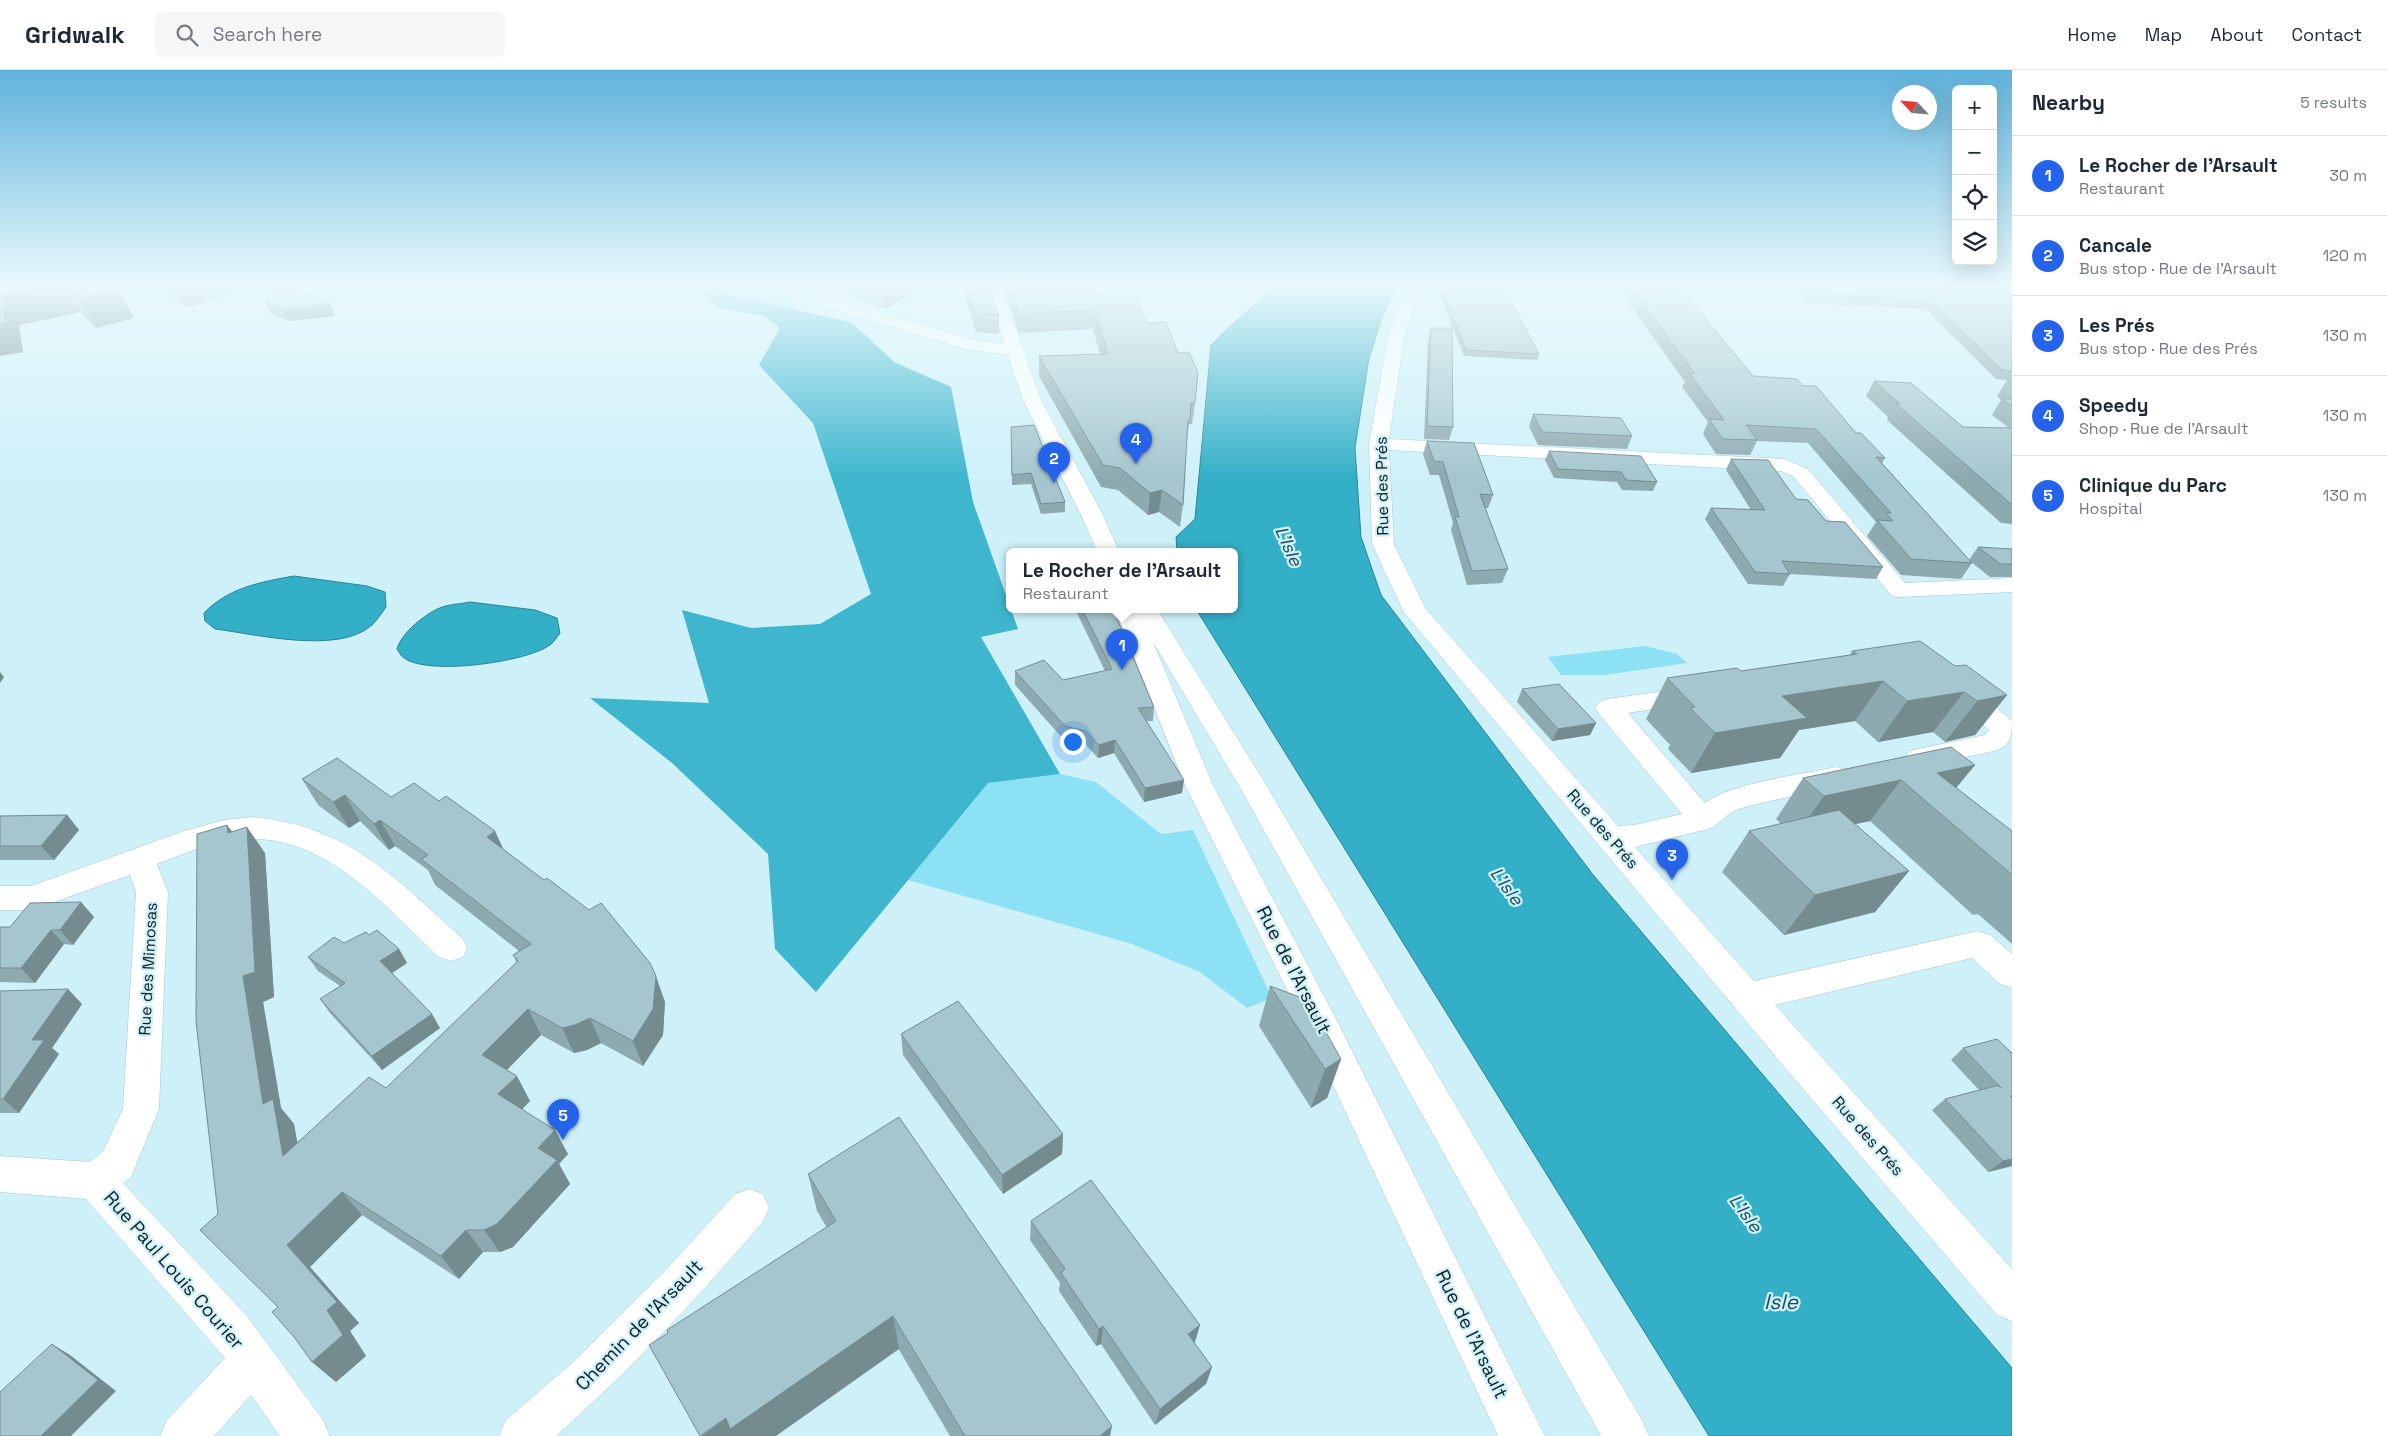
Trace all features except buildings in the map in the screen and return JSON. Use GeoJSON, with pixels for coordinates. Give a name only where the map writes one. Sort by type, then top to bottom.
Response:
{"type":"FeatureCollection","features":[{"type":"Feature","properties":{"kind":"street"},"geometry":{"type":"LineString","coordinates":[[1017,351],[1032,400],[1091,513],[1107,548]]}},
{"type":"Feature","properties":{"kind":"street","name":"Rue des Prés"},"geometry":{"type":"LineString","coordinates":[[1394,351],[1379,444],[1383,544],[1415,611],[1747,997],[2012,1300]]}},
{"type":"Feature","properties":{"kind":"street"},"geometry":{"type":"LineString","coordinates":[[1379,444],[1785,465],[1801,473],[1899,590],[2012,585]]}},
{"type":"Feature","properties":{"kind":"street","name":"Rue de l'Arsault"},"geometry":{"type":"LineString","coordinates":[[1129,613],[1192,770],[1321,1024],[1522,1436]]}},
{"type":"Feature","properties":{"kind":"street"},"geometry":{"type":"LineString","coordinates":[[1147,613],[1235,757],[1626,1436]]}},
{"type":"Feature","properties":{"kind":"street"},"geometry":{"type":"LineString","coordinates":[[1898,763],[1994,742],[2004,729],[1973,700],[1941,676]]}},
{"type":"Feature","properties":{"kind":"street"},"geometry":{"type":"LineString","coordinates":[[1702,820],[1680,789],[1608,708],[1716,691]]}},
{"type":"Feature","properties":{"kind":"street"},"geometry":{"type":"LineString","coordinates":[[1214,722],[1191,728],[1187,734],[1192,770],[1206,771],[1215,762],[1235,757]]}},
{"type":"Feature","properties":{"kind":"street"},"geometry":{"type":"LineString","coordinates":[[1610,838],[1634,836],[1702,820],[1723,804],[1743,797],[1859,772]]}},
{"type":"Feature","properties":{"kind":"street"},"geometry":{"type":"LineString","coordinates":[[0,898],[32,898],[189,840],[220,832],[254,828],[284,831],[312,839],[354,863],[451,948]]}},
{"type":"Feature","properties":{"kind":"street","name":"Rue des Mimosas"},"geometry":{"type":"LineString","coordinates":[[96,1182],[117,1164],[141,1109],[152,892],[140,859]]}},
{"type":"Feature","properties":{"kind":"street"},"geometry":{"type":"LineString","coordinates":[[1747,997],[1978,944],[2012,974]]}},
{"type":"Feature","properties":{"kind":"street","name":"Rue Paul Louis Courier"},"geometry":{"type":"LineString","coordinates":[[0,1174],[71,1178],[96,1182],[232,1331],[307,1436]]}},
{"type":"Feature","properties":{"kind":"street","name":"Chemin de l'Arsault"},"geometry":{"type":"LineString","coordinates":[[522,1436],[587,1380],[678,1288],[749,1208]]}},
{"type":"Feature","properties":{"kind":"street"},"geometry":{"type":"LineString","coordinates":[[183,1436],[252,1361]]}},
{"type":"Feature","properties":{"kind":"shaded area"},"geometry":{"type":"Polygon","coordinates":[[[767,351],[882,351],[894,362],[951,387],[973,502],[1006,595],[1006,613],[1012,613],[1018,629],[981,637],[1060,774],[988,783],[816,992],[775,949],[768,854],[672,763],[590,698],[709,703],[682,610],[751,628],[820,624],[871,594],[813,423],[759,365],[767,351]]]}},
{"type":"Feature","properties":{"kind":"shaded area"},"geometry":{"type":"Polygon","coordinates":[[[1645,646],[1677,654],[1687,663],[1604,675],[1561,675],[1548,657],[1645,646]]]}},
{"type":"Feature","properties":{"kind":"shaded area"},"geometry":{"type":"Polygon","coordinates":[[[1060,774],[1096,782],[1161,834],[1193,830],[1272,998],[1247,1008],[1200,972],[1132,944],[908,880],[988,783],[1060,774]]]}},
{"type":"Feature","properties":{"kind":"water","name":"Isle"},"geometry":{"type":"Polygon","coordinates":[[[1210,351],[1371,351],[1355,448],[1361,537],[1381,595],[1594,876],[2012,1368],[2012,1436],[1709,1436],[1198,613],[1238,613],[1238,548],[1177,548],[1176,537],[1195,519],[1210,351]]]}},
{"type":"Feature","properties":{"kind":"water"},"geometry":{"type":"Polygon","coordinates":[[[294,576],[367,586],[385,592],[386,607],[372,625],[357,634],[339,639],[318,641],[274,638],[215,629],[205,621],[204,613],[213,604],[234,592],[245,587],[294,576]]]}},
{"type":"Feature","properties":{"kind":"water"},"geometry":{"type":"Polygon","coordinates":[[[470,602],[535,610],[557,618],[560,633],[550,645],[538,651],[521,657],[477,665],[434,666],[416,663],[401,655],[397,649],[399,643],[409,630],[422,619],[442,607],[470,602]]]}},
{"type":"Feature","properties":{"kind":"place","name":"Speedy"},"geometry":{"type":"Point","coordinates":[1136,464]}},
{"type":"Feature","properties":{"kind":"place","name":"Cancale"},"geometry":{"type":"Point","coordinates":[1054,483]}},
{"type":"Feature","properties":{"kind":"place","name":"Le Rocher de l'Arsault"},"geometry":{"type":"Point","coordinates":[1122,670]}},
{"type":"Feature","properties":{"kind":"place","name":"Les Prés"},"geometry":{"type":"Point","coordinates":[1672,880]}},
{"type":"Feature","properties":{"kind":"place","name":"Clinique du Parc"},"geometry":{"type":"Point","coordinates":[563,1140]}},
{"type":"Feature","properties":{"kind":"water label","name":"L'Isle"},"geometry":{"type":"Point","coordinates":[1289,546]}},
{"type":"Feature","properties":{"kind":"water label","name":"L'Isle"},"geometry":{"type":"Point","coordinates":[1507,886]}},
{"type":"Feature","properties":{"kind":"water label","name":"L'Isle"},"geometry":{"type":"Point","coordinates":[1746,1213]}}]}
